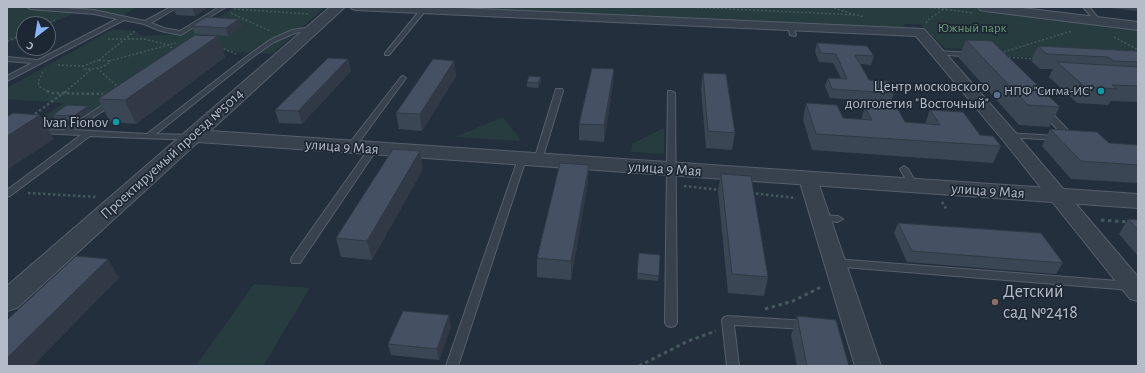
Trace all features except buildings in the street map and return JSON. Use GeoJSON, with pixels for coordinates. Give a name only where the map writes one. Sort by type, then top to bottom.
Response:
{"type":"FeatureCollection","features":[{"type":"Feature","properties":{"kind":"street","name":"Проектируемый проезд №5014"},"geometry":{"type":"LineString","coordinates":[[7,301],[192,136],[313,22],[338,7]]}},
{"type":"Feature","properties":{"kind":"street"},"geometry":{"type":"LineString","coordinates":[[356,7],[421,12],[792,30],[920,32],[1008,135],[1135,289]]}},
{"type":"Feature","properties":{"kind":"street"},"geometry":{"type":"LineString","coordinates":[[984,7],[1085,14],[1099,22],[1138,26]]}},
{"type":"Feature","properties":{"kind":"street","name":"улица 9 Мая"},"geometry":{"type":"LineString","coordinates":[[192,136],[808,179],[909,178],[1058,196],[1138,201]]}},
{"type":"Feature","properties":{"kind":"street"},"geometry":{"type":"LineString","coordinates":[[808,179],[829,219],[835,263],[850,328],[868,366]]}},
{"type":"Feature","properties":{"kind":"lane"},"geometry":{"type":"LineString","coordinates":[[30,7],[94,12],[146,23],[163,30],[181,33],[197,38]]}},
{"type":"Feature","properties":{"kind":"lane"},"geometry":{"type":"LineString","coordinates":[[146,23],[175,7]]}},
{"type":"Feature","properties":{"kind":"lane"},"geometry":{"type":"LineString","coordinates":[[181,33],[222,7]]}},
{"type":"Feature","properties":{"kind":"lane"},"geometry":{"type":"LineString","coordinates":[[387,54],[421,12]]}},
{"type":"Feature","properties":{"kind":"lane"},"geometry":{"type":"LineString","coordinates":[[7,79],[123,18]]}},
{"type":"Feature","properties":{"kind":"lane"},"geometry":{"type":"LineString","coordinates":[[150,135],[248,58],[281,36],[313,22]]}},
{"type":"Feature","properties":{"kind":"lane"},"geometry":{"type":"LineString","coordinates":[[938,53],[990,56]]}},
{"type":"Feature","properties":{"kind":"lane"},"geometry":{"type":"LineString","coordinates":[[7,59],[40,62]]}},
{"type":"Feature","properties":{"kind":"lane"},"geometry":{"type":"LineString","coordinates":[[351,147],[403,78]]}},
{"type":"Feature","properties":{"kind":"lane"},"geometry":{"type":"LineString","coordinates":[[452,366],[530,160],[559,90]]}},
{"type":"Feature","properties":{"kind":"lane"},"geometry":{"type":"LineString","coordinates":[[671,93],[671,323]]}},
{"type":"Feature","properties":{"kind":"lane"},"geometry":{"type":"LineString","coordinates":[[66,132],[119,94]]}},
{"type":"Feature","properties":{"kind":"lane"},"geometry":{"type":"LineString","coordinates":[[1008,135],[1066,135],[1038,104]]}},
{"type":"Feature","properties":{"kind":"lane"},"geometry":{"type":"LineString","coordinates":[[28,130],[192,136]]}},
{"type":"Feature","properties":{"kind":"lane"},"geometry":{"type":"LineString","coordinates":[[8,193],[90,133]]}},
{"type":"Feature","properties":{"kind":"lane"},"geometry":{"type":"LineString","coordinates":[[296,260],[373,149]]}},
{"type":"Feature","properties":{"kind":"lane"},"geometry":{"type":"LineString","coordinates":[[835,263],[1135,289]]}},
{"type":"Feature","properties":{"kind":"lane"},"geometry":{"type":"LineString","coordinates":[[733,366],[728,320],[821,326]]}},
{"type":"Feature","properties":{"kind":"path"},"geometry":{"type":"LineString","coordinates":[[222,7],[313,22]]}},
{"type":"Feature","properties":{"kind":"path"},"geometry":{"type":"LineString","coordinates":[[222,7],[281,36]]}},
{"type":"Feature","properties":{"kind":"path"},"geometry":{"type":"LineString","coordinates":[[689,7],[857,15]]}},
{"type":"Feature","properties":{"kind":"path"},"geometry":{"type":"LineString","coordinates":[[920,32],[929,19],[947,7]]}},
{"type":"Feature","properties":{"kind":"path"},"geometry":{"type":"LineString","coordinates":[[990,56],[1090,25],[1085,14]]}},
{"type":"Feature","properties":{"kind":"path"},"geometry":{"type":"LineString","coordinates":[[83,66],[99,60],[146,23]]}},
{"type":"Feature","properties":{"kind":"path"},"geometry":{"type":"LineString","coordinates":[[104,40],[127,38],[144,39],[168,45],[173,48],[175,52],[174,56]]}},
{"type":"Feature","properties":{"kind":"path"},"geometry":{"type":"LineString","coordinates":[[99,60],[108,61],[197,38],[248,58]]}},
{"type":"Feature","properties":{"kind":"path"},"geometry":{"type":"LineString","coordinates":[[990,56],[1037,59]]}},
{"type":"Feature","properties":{"kind":"path"},"geometry":{"type":"LineString","coordinates":[[59,60],[53,64],[83,66],[85,68],[92,69],[108,63],[108,61]]}},
{"type":"Feature","properties":{"kind":"path"},"geometry":{"type":"LineString","coordinates":[[48,68],[43,72],[38,82],[40,87],[52,93],[106,94]]}},
{"type":"Feature","properties":{"kind":"path"},"geometry":{"type":"LineString","coordinates":[[97,68],[122,91],[119,94]]}},
{"type":"Feature","properties":{"kind":"path"},"geometry":{"type":"LineString","coordinates":[[30,118],[92,69]]}},
{"type":"Feature","properties":{"kind":"path"},"geometry":{"type":"LineString","coordinates":[[8,193],[99,197]]}},
{"type":"Feature","properties":{"kind":"green space"},"geometry":{"type":"Polygon","coordinates":[[[7,7],[137,7],[123,15],[81,10],[56,21],[56,16],[16,16],[16,39],[7,43],[7,7]]]}},
{"type":"Feature","properties":{"kind":"green space"},"geometry":{"type":"Polygon","coordinates":[[[234,7],[325,7],[272,54],[185,49],[71,126],[28,126],[64,103],[7,99],[7,88],[113,29],[135,31],[142,36],[182,34],[198,26],[210,23],[234,7]]]}},
{"type":"Feature","properties":{"kind":"green space","name":"Южный парк"},"geometry":{"type":"Polygon","coordinates":[[[423,7],[973,7],[1138,28],[1138,64],[1008,56],[998,51],[945,48],[920,24],[904,24],[906,28],[423,7]]]}},
{"type":"Feature","properties":{"kind":"green space"},"geometry":{"type":"Polygon","coordinates":[[[503,117],[521,141],[455,137],[503,117]]]}},
{"type":"Feature","properties":{"kind":"green space"},"geometry":{"type":"Polygon","coordinates":[[[664,128],[664,154],[631,152],[632,144],[664,128]]]}},
{"type":"Feature","properties":{"kind":"green space"},"geometry":{"type":"Polygon","coordinates":[[[254,284],[310,288],[263,366],[196,366],[254,284]]]}},
{"type":"Feature","properties":{"kind":"place","name":"НПФ \"Сигма-ИС\""},"geometry":{"type":"Point","coordinates":[1101,91]}},
{"type":"Feature","properties":{"kind":"place","name":"Центр московского долголетия \"Восточный\""},"geometry":{"type":"Point","coordinates":[997,95]}},
{"type":"Feature","properties":{"kind":"place","name":"Ivan Fionov"},"geometry":{"type":"Point","coordinates":[116,122]}},
{"type":"Feature","properties":{"kind":"place","name":"Детский сад №2418"},"geometry":{"type":"Point","coordinates":[995,302]}}]}
